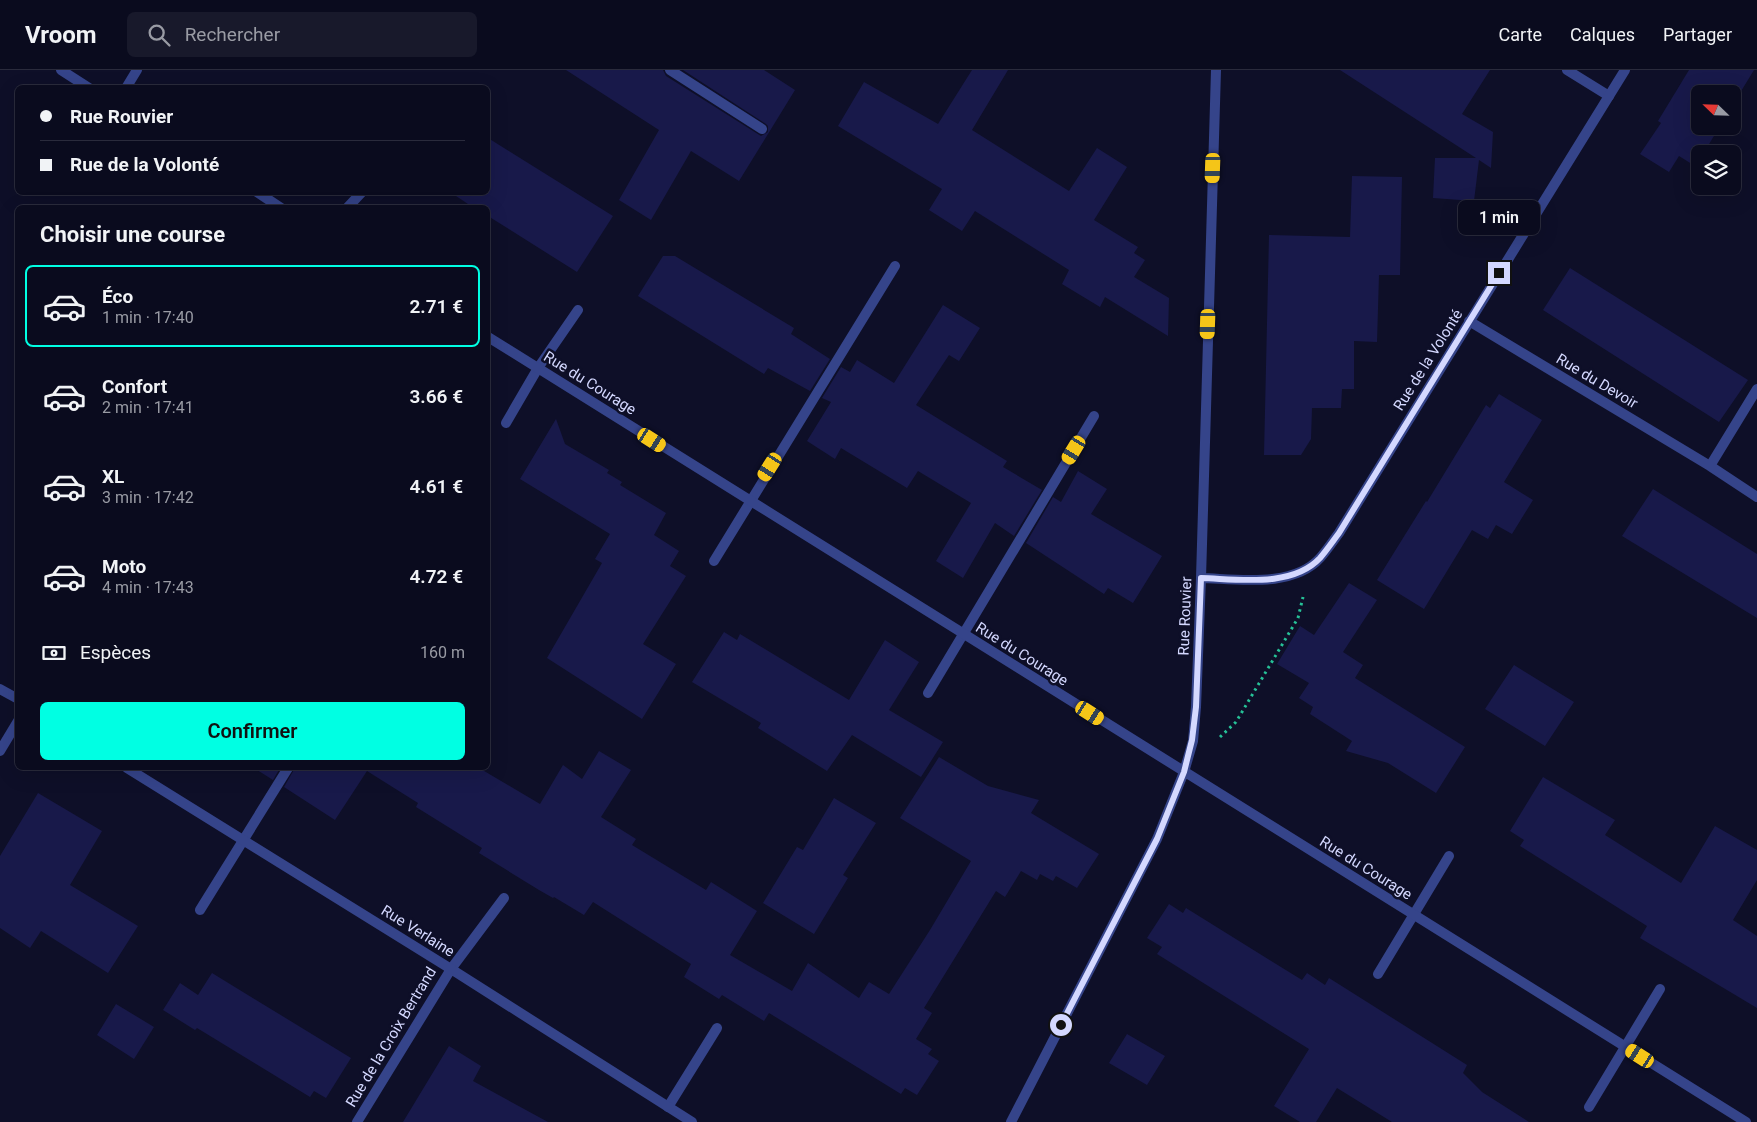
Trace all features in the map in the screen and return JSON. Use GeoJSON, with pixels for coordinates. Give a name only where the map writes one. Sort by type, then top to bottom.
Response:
{"type":"FeatureCollection","features":[{"type":"Feature","properties":{"kind":"street"},"geometry":{"type":"LineString","coordinates":[[61,70],[84,85]]}},
{"type":"Feature","properties":{"kind":"street"},"geometry":{"type":"LineString","coordinates":[[128,85],[137,70]]}},
{"type":"Feature","properties":{"kind":"street"},"geometry":{"type":"LineString","coordinates":[[670,70],[762,129]]}},
{"type":"Feature","properties":{"kind":"street","name":"Rue Rouvier"},"geometry":{"type":"LineString","coordinates":[[1011,1122],[1157,839],[1184,772],[1192,740],[1196,707],[1201,578],[1216,70]]}},
{"type":"Feature","properties":{"kind":"street"},"geometry":{"type":"LineString","coordinates":[[1568,70],[1609,96]]}},
{"type":"Feature","properties":{"kind":"street","name":"Rue de la Volonté"},"geometry":{"type":"LineString","coordinates":[[1201,578],[1266,580],[1300,573],[1319,559],[1339,533],[1625,70]]}},
{"type":"Feature","properties":{"kind":"street"},"geometry":{"type":"LineString","coordinates":[[262,195],[276,205]]}},
{"type":"Feature","properties":{"kind":"street"},"geometry":{"type":"LineString","coordinates":[[350,205],[359,195]]}},
{"type":"Feature","properties":{"kind":"street"},"geometry":{"type":"LineString","coordinates":[[714,561],[895,266]]}},
{"type":"Feature","properties":{"kind":"street"},"geometry":{"type":"LineString","coordinates":[[506,423],[538,368],[578,310]]}},
{"type":"Feature","properties":{"kind":"street","name":"Rue du Devoir"},"geometry":{"type":"LineString","coordinates":[[1469,321],[1710,466],[1757,497]]}},
{"type":"Feature","properties":{"kind":"street","name":"Rue du Courage"},"geometry":{"type":"LineString","coordinates":[[490,338],[1746,1122]]}},
{"type":"Feature","properties":{"kind":"street"},"geometry":{"type":"LineString","coordinates":[[1710,466],[1757,390]]}},
{"type":"Feature","properties":{"kind":"street"},"geometry":{"type":"LineString","coordinates":[[928,693],[1094,416]]}},
{"type":"Feature","properties":{"kind":"street"},"geometry":{"type":"LineString","coordinates":[[0,689],[15,698]]}},
{"type":"Feature","properties":{"kind":"street"},"geometry":{"type":"LineString","coordinates":[[0,751],[15,726]]}},
{"type":"Feature","properties":{"kind":"street","name":"Rue Verlaine"},"geometry":{"type":"LineString","coordinates":[[130,770],[451,969],[692,1122]]}},
{"type":"Feature","properties":{"kind":"street"},"geometry":{"type":"LineString","coordinates":[[200,910],[287,770]]}},
{"type":"Feature","properties":{"kind":"street"},"geometry":{"type":"LineString","coordinates":[[1378,974],[1449,856]]}},
{"type":"Feature","properties":{"kind":"street","name":"Rue de la Croix Bertrand"},"geometry":{"type":"LineString","coordinates":[[357,1122],[451,969],[504,898]]}},
{"type":"Feature","properties":{"kind":"street"},"geometry":{"type":"LineString","coordinates":[[1589,1107],[1660,989]]}},
{"type":"Feature","properties":{"kind":"street"},"geometry":{"type":"LineString","coordinates":[[668,1107],[717,1028]]}},
{"type":"Feature","properties":{"kind":"path"},"geometry":{"type":"LineString","coordinates":[[1216,741],[1236,722],[1298,618],[1304,594],[1300,573]]}},
{"type":"Feature","properties":{"kind":"building"},"geometry":{"type":"Polygon","coordinates":[[[566,70],[663,70],[666,76],[761,136],[768,132],[766,124],[683,70],[764,70],[795,90],[739,181],[691,151],[651,220],[619,200],[659,130],[566,70]]]}},
{"type":"Feature","properties":{"kind":"building"},"geometry":{"type":"Polygon","coordinates":[[[972,70],[1008,70],[972,130],[1069,191],[1097,148],[1127,167],[1094,220],[1138,247],[1134,253],[1145,260],[1134,277],[1169,298],[1168,336],[1105,297],[1100,307],[1062,284],[1069,270],[975,211],[962,231],[929,210],[942,189],[838,126],[864,82],[938,124],[972,70]]]}},
{"type":"Feature","properties":{"kind":"building"},"geometry":{"type":"Polygon","coordinates":[[[1340,70],[1490,70],[1462,114],[1493,132],[1491,168],[1479,160],[1474,201],[1433,198],[1435,158],[1476,158],[1340,70]]]}},
{"type":"Feature","properties":{"kind":"building"},"geometry":{"type":"Polygon","coordinates":[[[1689,70],[1754,70],[1741,91],[1741,85],[1691,85],[1691,135],[1715,135],[1708,145],[1691,145],[1691,164],[1679,156],[1669,172],[1640,154],[1661,123],[1658,121],[1689,70]]]}},
{"type":"Feature","properties":{"kind":"building"},"geometry":{"type":"Polygon","coordinates":[[[490,139],[613,216],[577,272],[490,217],[490,205],[470,205],[454,195],[490,195],[490,139]]]}},
{"type":"Feature","properties":{"kind":"building"},"geometry":{"type":"Polygon","coordinates":[[[1352,176],[1402,177],[1400,275],[1379,275],[1377,342],[1354,341],[1354,389],[1342,389],[1341,408],[1312,408],[1311,439],[1301,455],[1264,455],[1269,235],[1350,237],[1352,176]]]}},
{"type":"Feature","properties":{"kind":"building"},"geometry":{"type":"Polygon","coordinates":[[[663,256],[675,256],[794,328],[791,334],[830,359],[810,391],[768,368],[764,374],[638,296],[663,256]]]}},
{"type":"Feature","properties":{"kind":"building"},"geometry":{"type":"Polygon","coordinates":[[[1570,268],[1748,380],[1719,422],[1543,310],[1570,268]]]}},
{"type":"Feature","properties":{"kind":"building"},"geometry":{"type":"Polygon","coordinates":[[[943,305],[980,328],[959,361],[949,355],[916,405],[1007,461],[1003,467],[1042,490],[1014,536],[995,523],[963,578],[936,561],[971,503],[918,471],[907,488],[841,448],[835,459],[807,441],[831,402],[822,398],[841,367],[850,372],[857,360],[894,383],[943,305]]]}},
{"type":"Feature","properties":{"kind":"building"},"geometry":{"type":"Polygon","coordinates":[[[1499,394],[1542,420],[1504,482],[1533,500],[1512,534],[1496,525],[1488,539],[1472,530],[1424,609],[1377,580],[1486,405],[1490,408],[1499,394]]]}},
{"type":"Feature","properties":{"kind":"building"},"geometry":{"type":"Polygon","coordinates":[[[556,419],[565,444],[609,470],[607,473],[622,482],[620,485],[666,513],[654,535],[679,551],[670,566],[686,576],[643,644],[676,664],[642,719],[547,658],[602,563],[595,559],[610,534],[520,479],[556,419]]]}},
{"type":"Feature","properties":{"kind":"building"},"geometry":{"type":"Polygon","coordinates":[[[1078,471],[1107,489],[1091,514],[1162,556],[1133,603],[1108,588],[1104,594],[1026,543],[1053,497],[1061,502],[1078,471]]]}},
{"type":"Feature","properties":{"kind":"building"},"geometry":{"type":"Polygon","coordinates":[[[1653,489],[1757,554],[1757,618],[1622,536],[1653,489]]]}},
{"type":"Feature","properties":{"kind":"building"},"geometry":{"type":"Polygon","coordinates":[[[1349,583],[1377,600],[1343,652],[1363,665],[1355,678],[1465,747],[1436,793],[1388,763],[1346,751],[1352,741],[1310,714],[1313,707],[1299,698],[1309,683],[1277,664],[1300,626],[1314,635],[1349,583]]]}},
{"type":"Feature","properties":{"kind":"building"},"geometry":{"type":"Polygon","coordinates":[[[724,632],[737,640],[740,634],[849,700],[885,640],[919,662],[889,710],[943,742],[921,777],[852,735],[827,771],[758,728],[761,723],[692,682],[724,632]]]}},
{"type":"Feature","properties":{"kind":"building"},"geometry":{"type":"Polygon","coordinates":[[[1514,665],[1574,702],[1545,746],[1485,709],[1514,665]]]}},
{"type":"Feature","properties":{"kind":"building"},"geometry":{"type":"Polygon","coordinates":[[[599,751],[631,770],[601,817],[636,839],[632,845],[706,890],[711,882],[757,911],[730,955],[792,991],[808,963],[859,998],[869,982],[889,994],[930,930],[971,861],[900,818],[939,757],[988,786],[1039,800],[1031,813],[1099,854],[1077,888],[1056,876],[1053,881],[1040,874],[1037,880],[1021,871],[1005,897],[996,891],[924,1008],[932,1013],[916,1039],[932,1049],[928,1054],[939,1061],[917,1095],[905,1088],[901,1094],[769,1013],[764,1021],[722,995],[719,999],[684,977],[691,964],[593,902],[584,915],[539,890],[479,853],[482,848],[416,807],[418,803],[367,771],[335,820],[284,787],[294,770],[482,770],[540,804],[563,765],[582,779],[599,751]]]}},
{"type":"Feature","properties":{"kind":"building"},"geometry":{"type":"Polygon","coordinates":[[[257,770],[279,770],[273,780],[257,770]]]}},
{"type":"Feature","properties":{"kind":"building"},"geometry":{"type":"Polygon","coordinates":[[[1543,777],[1615,820],[1605,835],[1681,883],[1715,826],[1757,850],[1757,880],[1733,920],[1757,936],[1757,1008],[1640,938],[1647,926],[1520,846],[1524,840],[1510,831],[1543,777]]]}},
{"type":"Feature","properties":{"kind":"building"},"geometry":{"type":"Polygon","coordinates":[[[38,793],[102,831],[70,885],[138,926],[108,973],[41,931],[30,948],[0,928],[0,856],[38,793]]]}},
{"type":"Feature","properties":{"kind":"building"},"geometry":{"type":"Polygon","coordinates":[[[834,798],[876,823],[843,875],[848,878],[814,934],[763,903],[797,847],[803,850],[834,798]]]}},
{"type":"Feature","properties":{"kind":"building"},"geometry":{"type":"Polygon","coordinates":[[[1169,904],[1183,913],[1186,908],[1302,980],[1307,973],[1325,985],[1329,978],[1467,1065],[1463,1073],[1482,1092],[1529,1122],[1392,1122],[1337,1088],[1316,1122],[1300,1122],[1274,1106],[1309,1049],[1157,954],[1162,947],[1147,938],[1169,904]]]}},
{"type":"Feature","properties":{"kind":"building"},"geometry":{"type":"Polygon","coordinates":[[[212,973],[351,1058],[326,1098],[314,1091],[310,1097],[197,1028],[195,1030],[163,1010],[180,983],[198,995],[212,973]]]}},
{"type":"Feature","properties":{"kind":"building"},"geometry":{"type":"Polygon","coordinates":[[[116,1004],[154,1027],[134,1059],[97,1035],[116,1004]]]}},
{"type":"Feature","properties":{"kind":"building"},"geometry":{"type":"Polygon","coordinates":[[[1127,1034],[1165,1056],[1147,1085],[1109,1063],[1127,1034]]]}},
{"type":"Feature","properties":{"kind":"building"},"geometry":{"type":"Polygon","coordinates":[[[449,1046],[481,1066],[473,1081],[548,1122],[403,1122],[449,1046]]]}},
{"type":"Feature","properties":{"kind":"route"},"geometry":{"type":"LineString","coordinates":[[1061,1025],[1157,839],[1184,772],[1192,740],[1196,707],[1201,578],[1266,580],[1300,573],[1319,559],[1339,533],[1499,273]]}}]}
